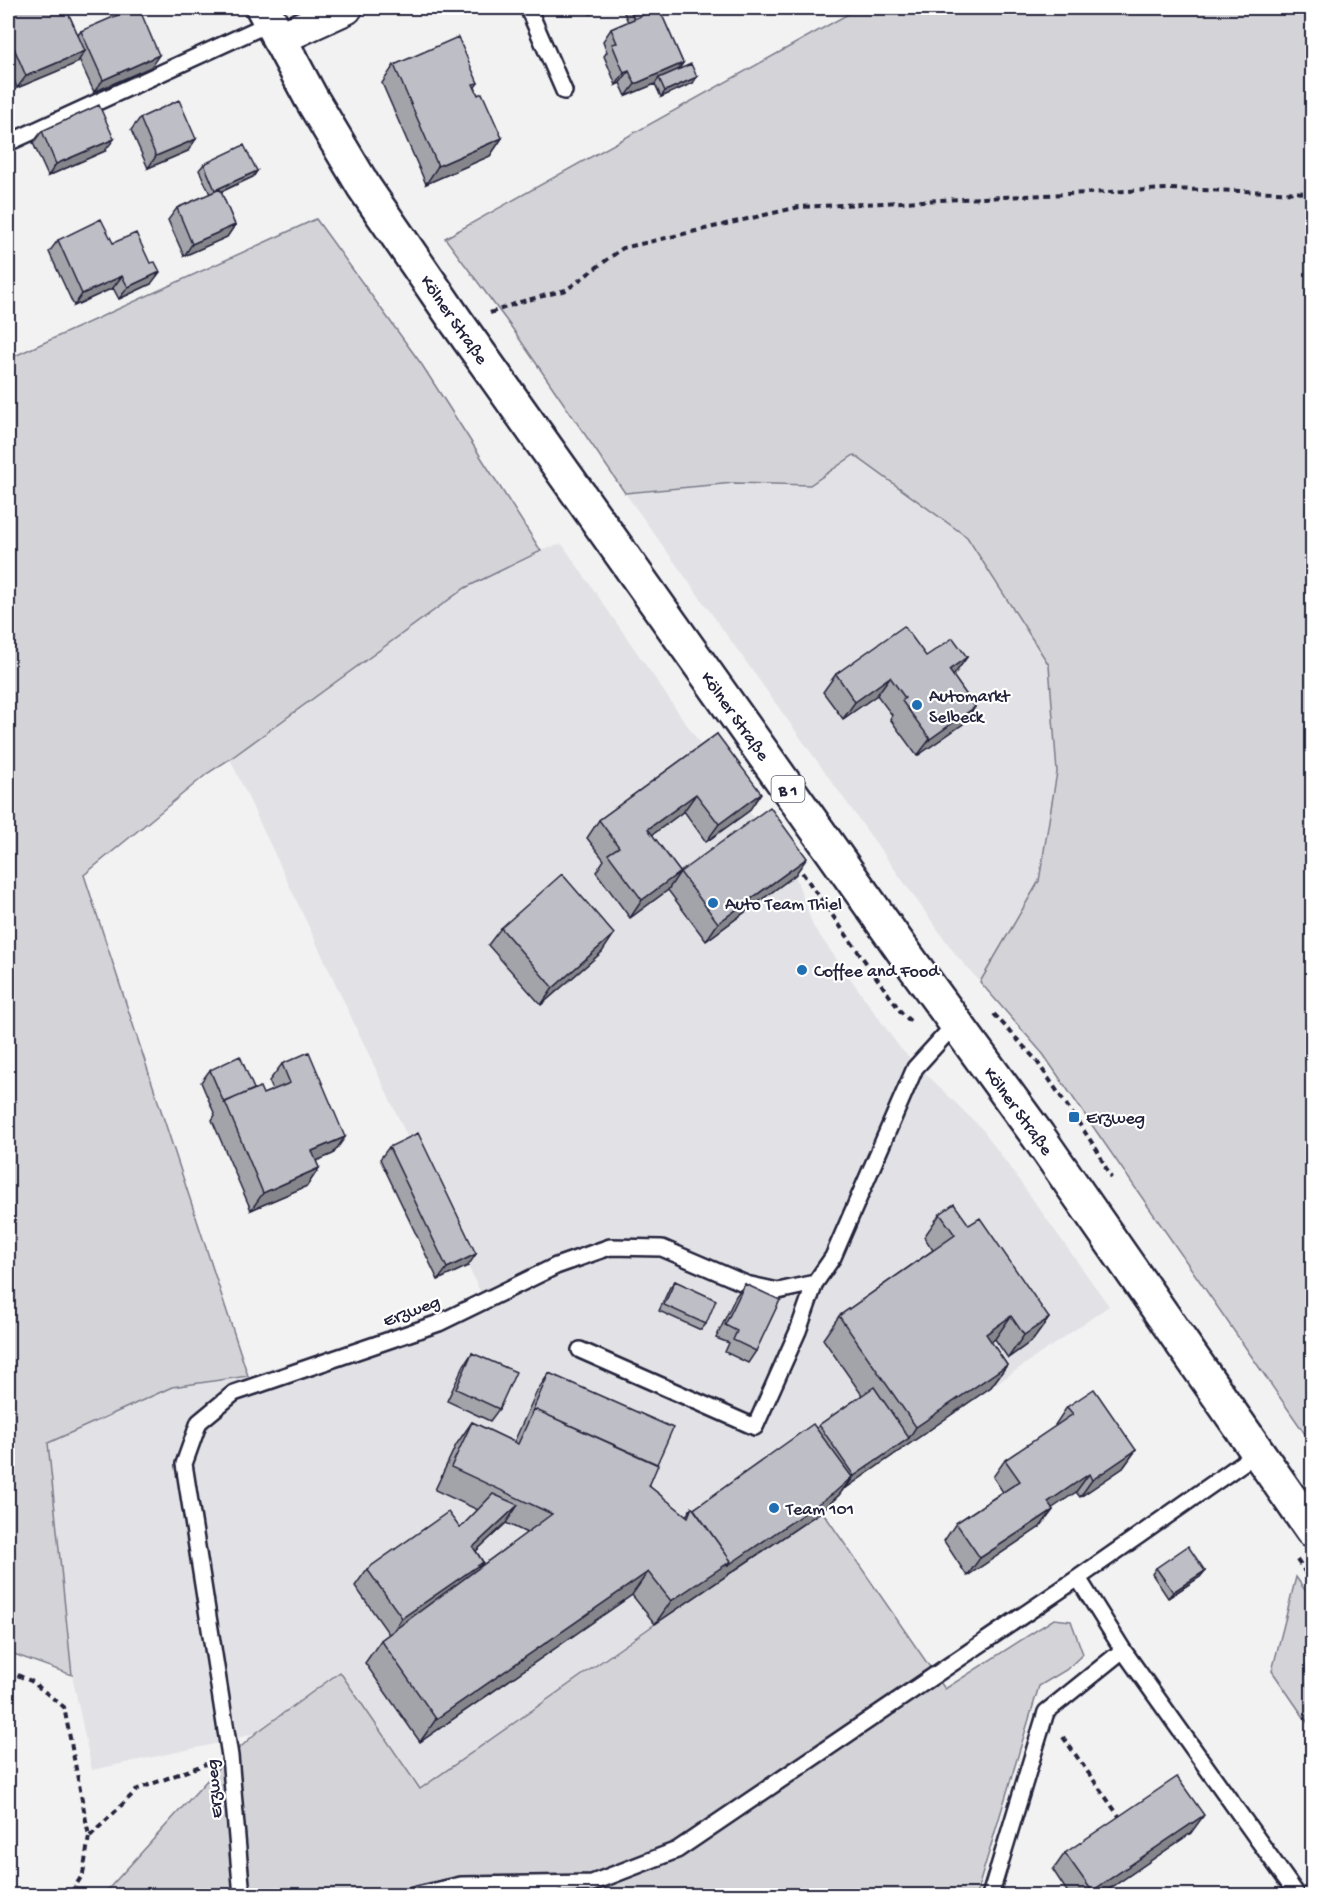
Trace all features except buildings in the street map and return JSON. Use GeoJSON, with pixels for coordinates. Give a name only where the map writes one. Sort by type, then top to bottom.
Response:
{"type":"FeatureCollection","features":[{"type":"Feature","properties":{"kind":"main road","name":"Kölner Straße"},"geometry":{"type":"LineString","coordinates":[[270,23],[364,187],[477,351],[955,1024],[1038,1136],[1312,1530]]}},
{"type":"Feature","properties":{"kind":"street"},"geometry":{"type":"LineString","coordinates":[[270,23],[346,8]]}},
{"type":"Feature","properties":{"kind":"lane"},"geometry":{"type":"LineString","coordinates":[[528,8],[564,91]]}},
{"type":"Feature","properties":{"kind":"lane"},"geometry":{"type":"LineString","coordinates":[[8,142],[270,23]]}},
{"type":"Feature","properties":{"kind":"lane"},"geometry":{"type":"LineString","coordinates":[[580,1350],[756,1427],[798,1331],[815,1283],[833,1257],[915,1068],[955,1024]]}},
{"type":"Feature","properties":{"kind":"lane","name":"Erzweg"},"geometry":{"type":"LineString","coordinates":[[242,1896],[230,1756],[184,1464],[199,1422],[234,1393],[439,1323],[556,1266],[609,1247],[662,1248],[746,1284],[778,1291],[815,1283]]}},
{"type":"Feature","properties":{"kind":"lane"},"geometry":{"type":"LineString","coordinates":[[412,1896],[461,1885],[592,1883],[677,1850],[1078,1578],[1257,1453]]}},
{"type":"Feature","properties":{"kind":"lane"},"geometry":{"type":"LineString","coordinates":[[1078,1578],[1123,1650],[1298,1896]]}},
{"type":"Feature","properties":{"kind":"lane"},"geometry":{"type":"LineString","coordinates":[[990,1896],[1046,1712],[1123,1650]]}},
{"type":"Feature","properties":{"kind":"path"},"geometry":{"type":"LineString","coordinates":[[490,313],[520,302],[566,290],[623,248],[799,207],[1168,189],[1312,193]]}},
{"type":"Feature","properties":{"kind":"path"},"geometry":{"type":"LineString","coordinates":[[840,925],[901,1012]]}},
{"type":"Feature","properties":{"kind":"path"},"geometry":{"type":"LineString","coordinates":[[1036,1060],[1097,1150]]}},
{"type":"Feature","properties":{"kind":"path"},"geometry":{"type":"LineString","coordinates":[[8,1671],[32,1681],[64,1707],[89,1836],[84,1874],[69,1896]]}},
{"type":"Feature","properties":{"kind":"path"},"geometry":{"type":"LineString","coordinates":[[1046,1712],[1124,1822]]}},
{"type":"Feature","properties":{"kind":"path"},"geometry":{"type":"LineString","coordinates":[[89,1836],[138,1789],[230,1756]]}},
{"type":"Feature","properties":{"kind":"shaded area"},"geometry":{"type":"Polygon","coordinates":[[[859,8],[1312,8],[1312,1444],[1043,1054],[980,982],[1039,881],[1057,772],[1049,665],[967,537],[854,455],[810,485],[734,483],[625,493],[512,328],[445,238],[859,8]]]}},
{"type":"Feature","properties":{"kind":"shaded area"},"geometry":{"type":"Polygon","coordinates":[[[316,219],[422,365],[541,551],[465,588],[208,773],[84,875],[248,1376],[172,1387],[48,1443],[72,1675],[8,1652],[8,359],[316,219]]]}},
{"type":"Feature","properties":{"kind":"shaded area"},"geometry":{"type":"Polygon","coordinates":[[[854,455],[967,537],[1049,665],[1057,772],[1039,881],[980,982],[956,955],[625,493],[734,483],[810,485],[854,455]]]}},
{"type":"Feature","properties":{"kind":"shaded area"},"geometry":{"type":"Polygon","coordinates":[[[562,544],[705,751],[795,875],[813,926],[900,1048],[983,1130],[1109,1306],[846,1488],[822,1511],[655,1624],[420,1789],[340,1672],[256,1733],[92,1770],[72,1675],[48,1443],[172,1387],[248,1376],[484,1300],[230,759],[465,588],[533,553],[562,544]]]}},
{"type":"Feature","properties":{"kind":"shaded area"},"geometry":{"type":"Polygon","coordinates":[[[822,1511],[945,1689],[1054,1619],[1071,1621],[1083,1654],[1066,1670],[1039,1686],[976,1895],[102,1896],[219,1767],[256,1733],[340,1672],[420,1789],[655,1624],[822,1511]]]}},
{"type":"Feature","properties":{"kind":"shaded area"},"geometry":{"type":"Polygon","coordinates":[[[1296,1577],[1312,1600],[1312,1729],[1272,1671],[1296,1577]]]}},
{"type":"Feature","properties":{"kind":"place","name":"Automarkt Selbeck"},"geometry":{"type":"Point","coordinates":[917,705]}},
{"type":"Feature","properties":{"kind":"place","name":"Auto Team Thiel"},"geometry":{"type":"Point","coordinates":[713,903]}},
{"type":"Feature","properties":{"kind":"place","name":"Coffee and Food"},"geometry":{"type":"Point","coordinates":[802,970]}},
{"type":"Feature","properties":{"kind":"place","name":"Erzweg"},"geometry":{"type":"Point","coordinates":[1074,1117]}},
{"type":"Feature","properties":{"kind":"place","name":"Team 101"},"geometry":{"type":"Point","coordinates":[774,1508]}}]}
